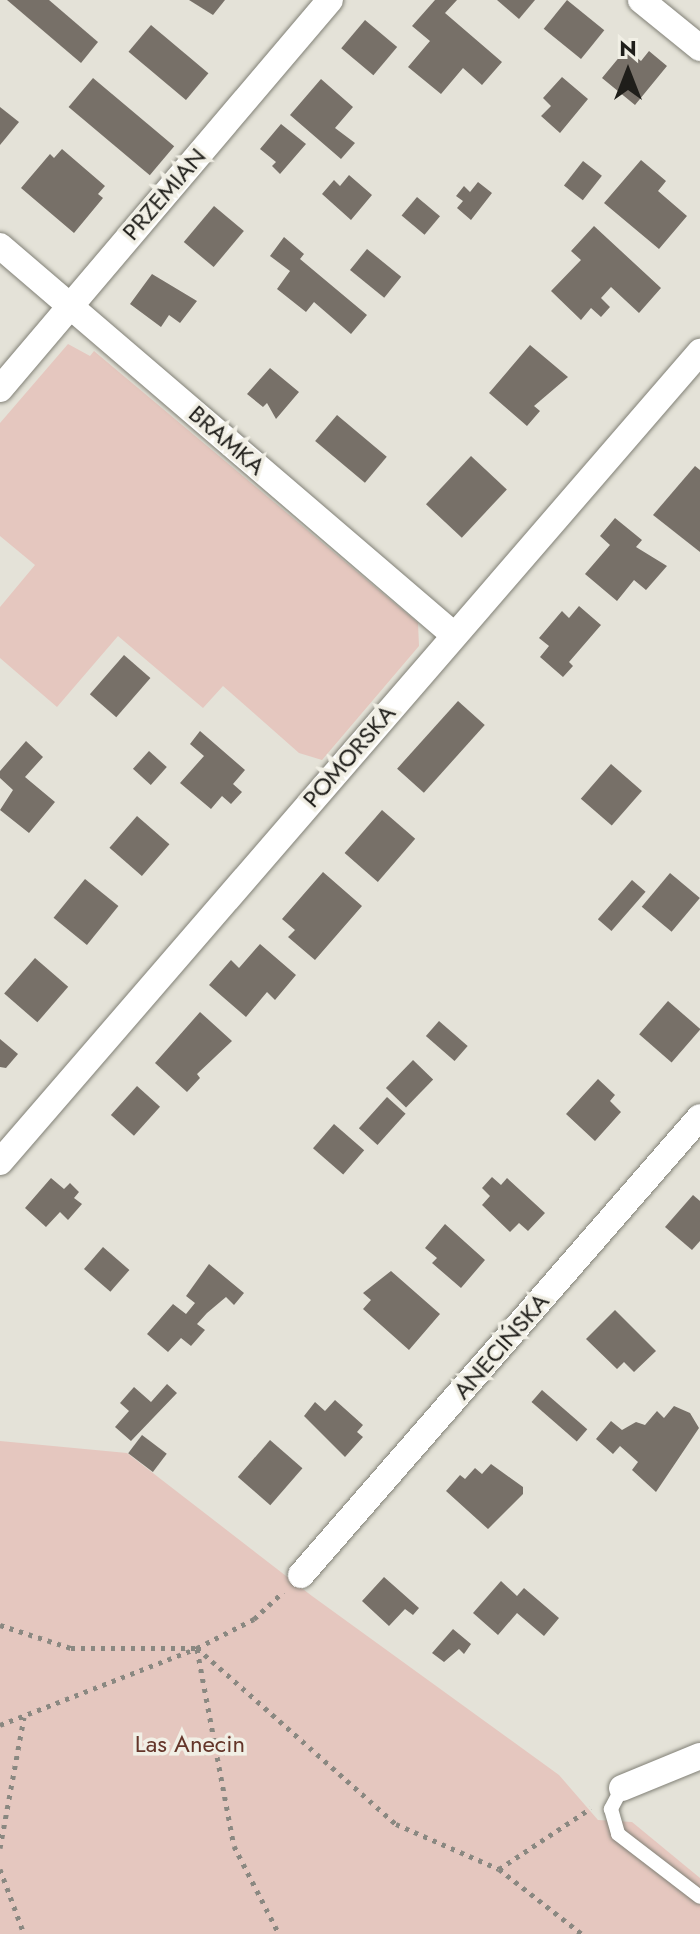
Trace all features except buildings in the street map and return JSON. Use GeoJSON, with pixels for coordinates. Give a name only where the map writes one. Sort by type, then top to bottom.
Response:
{"type":"FeatureCollection","features":[{"type":"Feature","properties":{"kind":"street","name":"PRZEMIAN"},"geometry":{"type":"LineString","coordinates":[[0,389],[330,0]]}},
{"type":"Feature","properties":{"kind":"street"},"geometry":{"type":"LineString","coordinates":[[641,0],[700,48]]}},
{"type":"Feature","properties":{"kind":"street","name":"BRAMKA"},"geometry":{"type":"LineString","coordinates":[[0,246],[454,635]]}},
{"type":"Feature","properties":{"kind":"street","name":"POMORSKA"},"geometry":{"type":"LineString","coordinates":[[0,1162],[700,352]]}},
{"type":"Feature","properties":{"kind":"street","name":"ANECIŃSKA"},"geometry":{"type":"LineString","coordinates":[[301,1575],[700,1117]]}},
{"type":"Feature","properties":{"kind":"street"},"geometry":{"type":"LineString","coordinates":[[622,1788],[700,1756]]}},
{"type":"Feature","properties":{"kind":"lane"},"geometry":{"type":"LineString","coordinates":[[622,1788],[611,1809],[618,1834],[700,1897]]}},
{"type":"Feature","properties":{"kind":"path"},"geometry":{"type":"LineString","coordinates":[[0,1725],[197,1648],[254,1619],[301,1575]]}},
{"type":"Feature","properties":{"kind":"path"},"geometry":{"type":"LineString","coordinates":[[0,1625],[71,1648],[197,1648],[396,1824],[499,1869],[582,1934]]}},
{"type":"Feature","properties":{"kind":"path"},"geometry":{"type":"LineString","coordinates":[[197,1648],[234,1846],[279,1934]]}},
{"type":"Feature","properties":{"kind":"path"},"geometry":{"type":"LineString","coordinates":[[0,1848],[24,1717]]}},
{"type":"Feature","properties":{"kind":"path"},"geometry":{"type":"LineString","coordinates":[[499,1869],[622,1788]]}},
{"type":"Feature","properties":{"kind":"path"},"geometry":{"type":"LineString","coordinates":[[0,1869],[24,1934]]}},
{"type":"Feature","properties":{"kind":"green space"},"geometry":{"type":"Polygon","coordinates":[[[68,344],[90,356],[94,351],[418,623],[419,646],[322,760],[299,753],[223,686],[203,708],[118,636],[57,707],[0,658],[0,607],[35,565],[0,536],[0,423],[68,344]]]}},
{"type":"Feature","properties":{"kind":"green space","name":"Las Anecin"},"geometry":{"type":"Polygon","coordinates":[[[0,1441],[127,1453],[312,1596],[559,1775],[598,1820],[632,1822],[700,1878],[700,1934],[0,1934],[0,1441]]]}}]}
